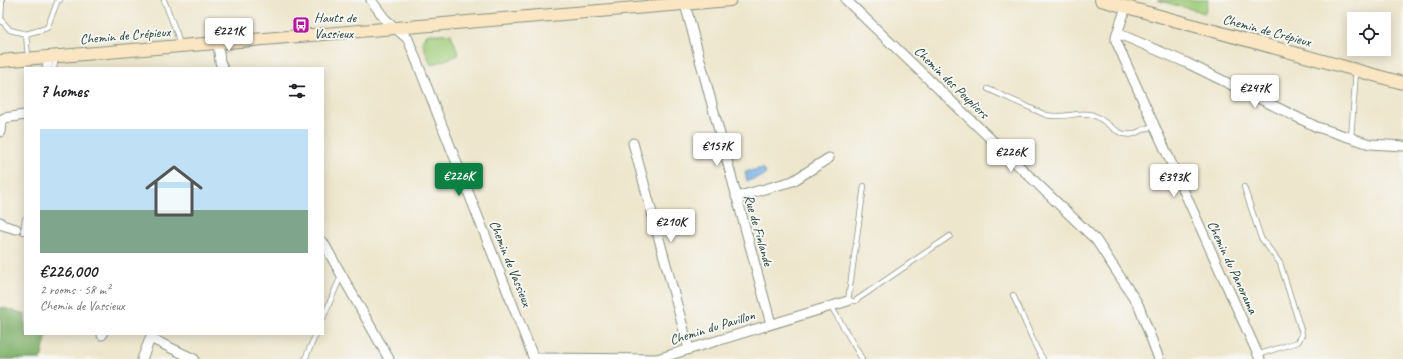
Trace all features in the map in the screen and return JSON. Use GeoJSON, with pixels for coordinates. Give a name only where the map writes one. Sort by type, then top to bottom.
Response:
{"type":"FeatureCollection","features":[{"type":"Feature","properties":{"kind":"street","name":"Chemin de Vassieux"},"geometry":{"type":"LineString","coordinates":[[371,0],[393,28],[408,38],[534,358]]}},
{"type":"Feature","properties":{"kind":"street","name":"Chemin de Crépieux"},"geometry":{"type":"LineString","coordinates":[[0,61],[28,59],[52,62],[218,42],[393,28],[650,3],[685,4],[730,0]]}},
{"type":"Feature","properties":{"kind":"street","name":"Chemin des Peupliers"},"geometry":{"type":"LineString","coordinates":[[846,0],[1096,240],[1138,304],[1159,359]]}},
{"type":"Feature","properties":{"kind":"street","name":"Chemin de Crépieux"},"geometry":{"type":"LineString","coordinates":[[1101,0],[1403,83]]}},
{"type":"Feature","properties":{"kind":"street","name":"Rue de Finlande"},"geometry":{"type":"LineString","coordinates":[[685,4],[771,324]]}},
{"type":"Feature","properties":{"kind":"street"},"geometry":{"type":"LineString","coordinates":[[1126,7],[1117,33],[1186,63],[1317,127],[1370,144],[1403,146]]}},
{"type":"Feature","properties":{"kind":"street","name":"Chemin du Panorama"},"geometry":{"type":"LineString","coordinates":[[1117,33],[1116,41],[1153,126],[1259,357]]}},
{"type":"Feature","properties":{"kind":"street"},"geometry":{"type":"LineString","coordinates":[[218,42],[220,62],[222,67]]}},
{"type":"Feature","properties":{"kind":"street"},"geometry":{"type":"LineString","coordinates":[[0,132],[0,123],[4,118],[24,114]]}},
{"type":"Feature","properties":{"kind":"street"},"geometry":{"type":"LineString","coordinates":[[633,143],[689,349]]}},
{"type":"Feature","properties":{"kind":"street"},"geometry":{"type":"LineString","coordinates":[[736,198],[793,181],[829,158]]}},
{"type":"Feature","properties":{"kind":"street"},"geometry":{"type":"LineString","coordinates":[[0,222],[2,225],[19,230]]}},
{"type":"Feature","properties":{"kind":"street"},"geometry":{"type":"LineString","coordinates":[[324,244],[389,359]]}},
{"type":"Feature","properties":{"kind":"street","name":"Chemin du Pavillon"},"geometry":{"type":"LineString","coordinates":[[534,358],[657,359],[848,301]]}},
{"type":"Feature","properties":{"kind":"street"},"geometry":{"type":"LineString","coordinates":[[142,359],[151,336],[194,359]]}},
{"type":"Feature","properties":{"kind":"lane"},"geometry":{"type":"LineString","coordinates":[[2,0],[1,20],[10,30],[26,34],[47,28],[58,0],[60,0]]}},
{"type":"Feature","properties":{"kind":"lane"},"geometry":{"type":"LineString","coordinates":[[164,0],[180,46]]}},
{"type":"Feature","properties":{"kind":"lane"},"geometry":{"type":"LineString","coordinates":[[26,34],[28,59]]}},
{"type":"Feature","properties":{"kind":"lane"},"geometry":{"type":"LineString","coordinates":[[1351,138],[1356,70]]}},
{"type":"Feature","properties":{"kind":"lane"},"geometry":{"type":"LineString","coordinates":[[988,89],[1046,115],[1055,117],[1082,114],[1096,116],[1122,133],[1133,134],[1153,126]]}},
{"type":"Feature","properties":{"kind":"lane"},"geometry":{"type":"LineString","coordinates":[[864,186],[848,301],[854,301],[950,236]]}},
{"type":"Feature","properties":{"kind":"lane"},"geometry":{"type":"LineString","coordinates":[[1244,187],[1261,238],[1280,263],[1302,335],[1298,342],[1259,357]]}},
{"type":"Feature","properties":{"kind":"lane"},"geometry":{"type":"LineString","coordinates":[[19,230],[24,221]]}},
{"type":"Feature","properties":{"kind":"lane"},"geometry":{"type":"LineString","coordinates":[[324,316],[342,274]]}},
{"type":"Feature","properties":{"kind":"lane"},"geometry":{"type":"LineString","coordinates":[[1013,295],[1043,359]]}},
{"type":"Feature","properties":{"kind":"lane"},"geometry":{"type":"LineString","coordinates":[[831,306],[862,359]]}},
{"type":"Feature","properties":{"kind":"lane"},"geometry":{"type":"LineString","coordinates":[[305,359],[316,335]]}},
{"type":"Feature","properties":{"kind":"green space"},"geometry":{"type":"Polygon","coordinates":[[[1157,0],[1208,0],[1205,13],[1157,0]]]}},
{"type":"Feature","properties":{"kind":"green space"},"geometry":{"type":"Polygon","coordinates":[[[429,34],[451,34],[459,55],[431,65],[422,42],[425,36],[429,34]]]}},
{"type":"Feature","properties":{"kind":"green space"},"geometry":{"type":"Polygon","coordinates":[[[1,307],[24,314],[24,335],[47,335],[41,359],[0,359],[1,307]]]}},
{"type":"Feature","properties":{"kind":"water"},"geometry":{"type":"Polygon","coordinates":[[[763,168],[766,173],[764,176],[747,181],[745,172],[763,168]]]}},
{"type":"Feature","properties":{"kind":"place","name":"Hauts de Vassieux"},"geometry":{"type":"Point","coordinates":[301,25]}}]}
